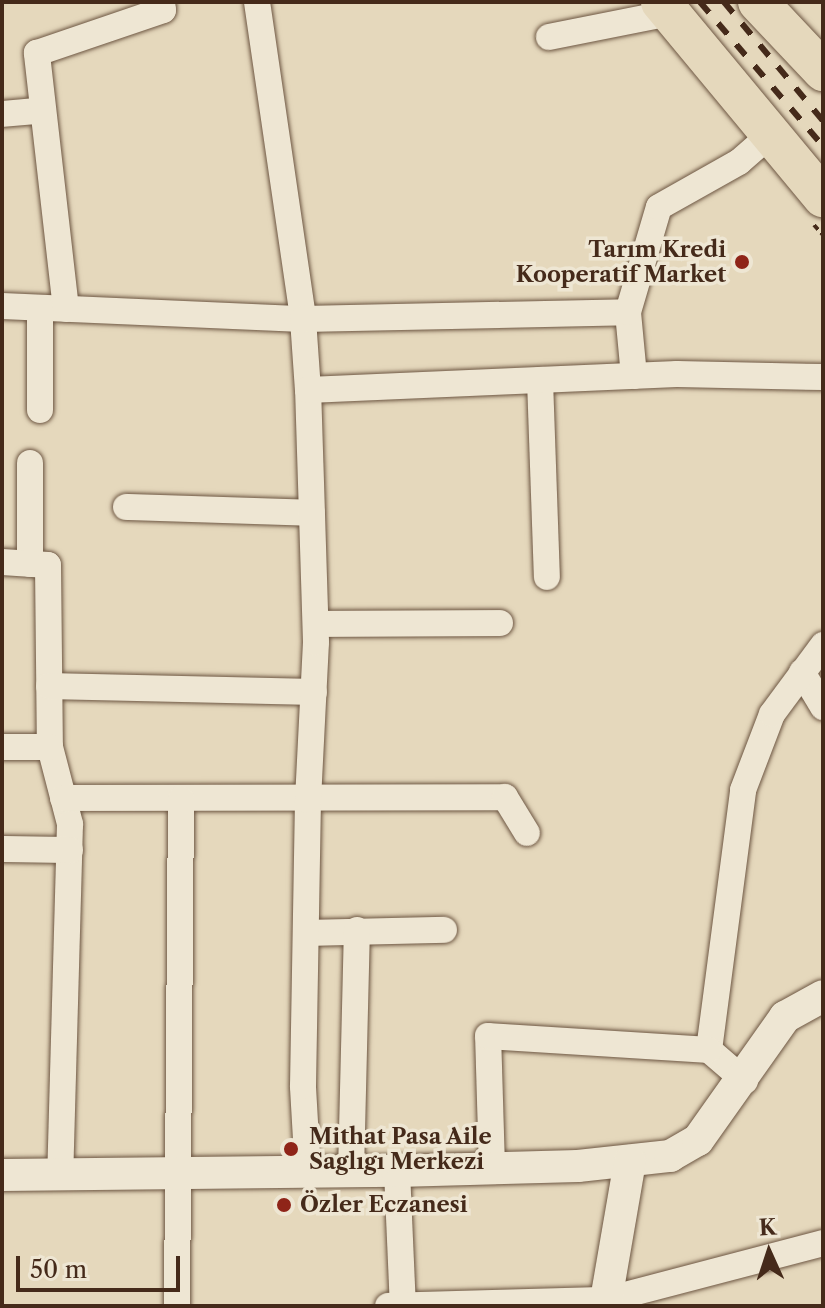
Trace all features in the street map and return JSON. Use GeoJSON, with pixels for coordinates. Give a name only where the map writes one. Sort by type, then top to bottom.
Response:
{"type":"FeatureCollection","features":[{"type":"Feature","properties":{"kind":"main road"},"geometry":{"type":"LineString","coordinates":[[761,2],[823,71]]}},
{"type":"Feature","properties":{"kind":"main road"},"geometry":{"type":"LineString","coordinates":[[665,8],[823,197]]}},
{"type":"Feature","properties":{"kind":"street"},"geometry":{"type":"LineString","coordinates":[[66,309],[40,111],[37,53],[163,10],[162,2]]}},
{"type":"Feature","properties":{"kind":"street"},"geometry":{"type":"LineString","coordinates":[[257,2],[303,319],[308,390],[316,624],[308,800],[303,1086],[308,1174]]}},
{"type":"Feature","properties":{"kind":"street"},"geometry":{"type":"LineString","coordinates":[[549,37],[665,8]]}},
{"type":"Feature","properties":{"kind":"street"},"geometry":{"type":"LineString","coordinates":[[2,114],[40,111]]}},
{"type":"Feature","properties":{"kind":"street"},"geometry":{"type":"LineString","coordinates":[[634,376],[628,312],[659,207],[739,162],[770,135]]}},
{"type":"Feature","properties":{"kind":"street"},"geometry":{"type":"LineString","coordinates":[[2,306],[303,319],[628,312]]}},
{"type":"Feature","properties":{"kind":"street"},"geometry":{"type":"LineString","coordinates":[[40,308],[40,410]]}},
{"type":"Feature","properties":{"kind":"street"},"geometry":{"type":"LineString","coordinates":[[308,390],[634,376],[823,377]]}},
{"type":"Feature","properties":{"kind":"street"},"geometry":{"type":"LineString","coordinates":[[540,380],[547,577]]}},
{"type":"Feature","properties":{"kind":"street"},"geometry":{"type":"LineString","coordinates":[[30,463],[30,564]]}},
{"type":"Feature","properties":{"kind":"street"},"geometry":{"type":"LineString","coordinates":[[126,507],[312,513]]}},
{"type":"Feature","properties":{"kind":"street"},"geometry":{"type":"LineString","coordinates":[[2,562],[48,565],[50,747],[63,798],[70,850],[60,1175]]}},
{"type":"Feature","properties":{"kind":"street"},"geometry":{"type":"LineString","coordinates":[[316,624],[500,623]]}},
{"type":"Feature","properties":{"kind":"street"},"geometry":{"type":"LineString","coordinates":[[709,1050],[743,790],[772,714],[823,645]]}},
{"type":"Feature","properties":{"kind":"street"},"geometry":{"type":"LineString","coordinates":[[802,672],[823,707]]}},
{"type":"Feature","properties":{"kind":"street"},"geometry":{"type":"LineString","coordinates":[[49,686],[314,692]]}},
{"type":"Feature","properties":{"kind":"street"},"geometry":{"type":"LineString","coordinates":[[2,747],[50,747]]}},
{"type":"Feature","properties":{"kind":"street"},"geometry":{"type":"LineString","coordinates":[[63,798],[308,800],[505,797],[527,833]]}},
{"type":"Feature","properties":{"kind":"street"},"geometry":{"type":"LineString","coordinates":[[177,1306],[175,1174],[181,799]]}},
{"type":"Feature","properties":{"kind":"street"},"geometry":{"type":"LineString","coordinates":[[2,849],[70,850]]}},
{"type":"Feature","properties":{"kind":"street"},"geometry":{"type":"LineString","coordinates":[[351,1172],[357,930]]}},
{"type":"Feature","properties":{"kind":"street"},"geometry":{"type":"LineString","coordinates":[[307,933],[444,930]]}},
{"type":"Feature","properties":{"kind":"street"},"geometry":{"type":"LineString","coordinates":[[2,1175],[308,1174],[492,1168],[630,1161],[684,1151],[745,1081],[785,1017],[823,996]]}},
{"type":"Feature","properties":{"kind":"street"},"geometry":{"type":"LineString","coordinates":[[492,1168],[488,1036],[709,1050],[745,1081]]}},
{"type":"Feature","properties":{"kind":"street"},"geometry":{"type":"LineString","coordinates":[[606,1303],[630,1161]]}},
{"type":"Feature","properties":{"kind":"street"},"geometry":{"type":"LineString","coordinates":[[397,1171],[403,1306]]}},
{"type":"Feature","properties":{"kind":"street"},"geometry":{"type":"LineString","coordinates":[[388,1306],[606,1303],[823,1243]]}},
{"type":"Feature","properties":{"kind":"railway"},"geometry":{"type":"LineString","coordinates":[[700,2],[823,146]]}},
{"type":"Feature","properties":{"kind":"railway"},"geometry":{"type":"LineString","coordinates":[[724,2],[823,121]]}},
{"type":"Feature","properties":{"kind":"place","name":"Tarım Kredi Kooperatif Market"},"geometry":{"type":"Point","coordinates":[742,262]}},
{"type":"Feature","properties":{"kind":"place","name":"Mithat Pasa Aile Saglıgı Merkezi"},"geometry":{"type":"Point","coordinates":[291,1149]}},
{"type":"Feature","properties":{"kind":"place","name":"Özler Eczanesi"},"geometry":{"type":"Point","coordinates":[284,1205]}}]}
